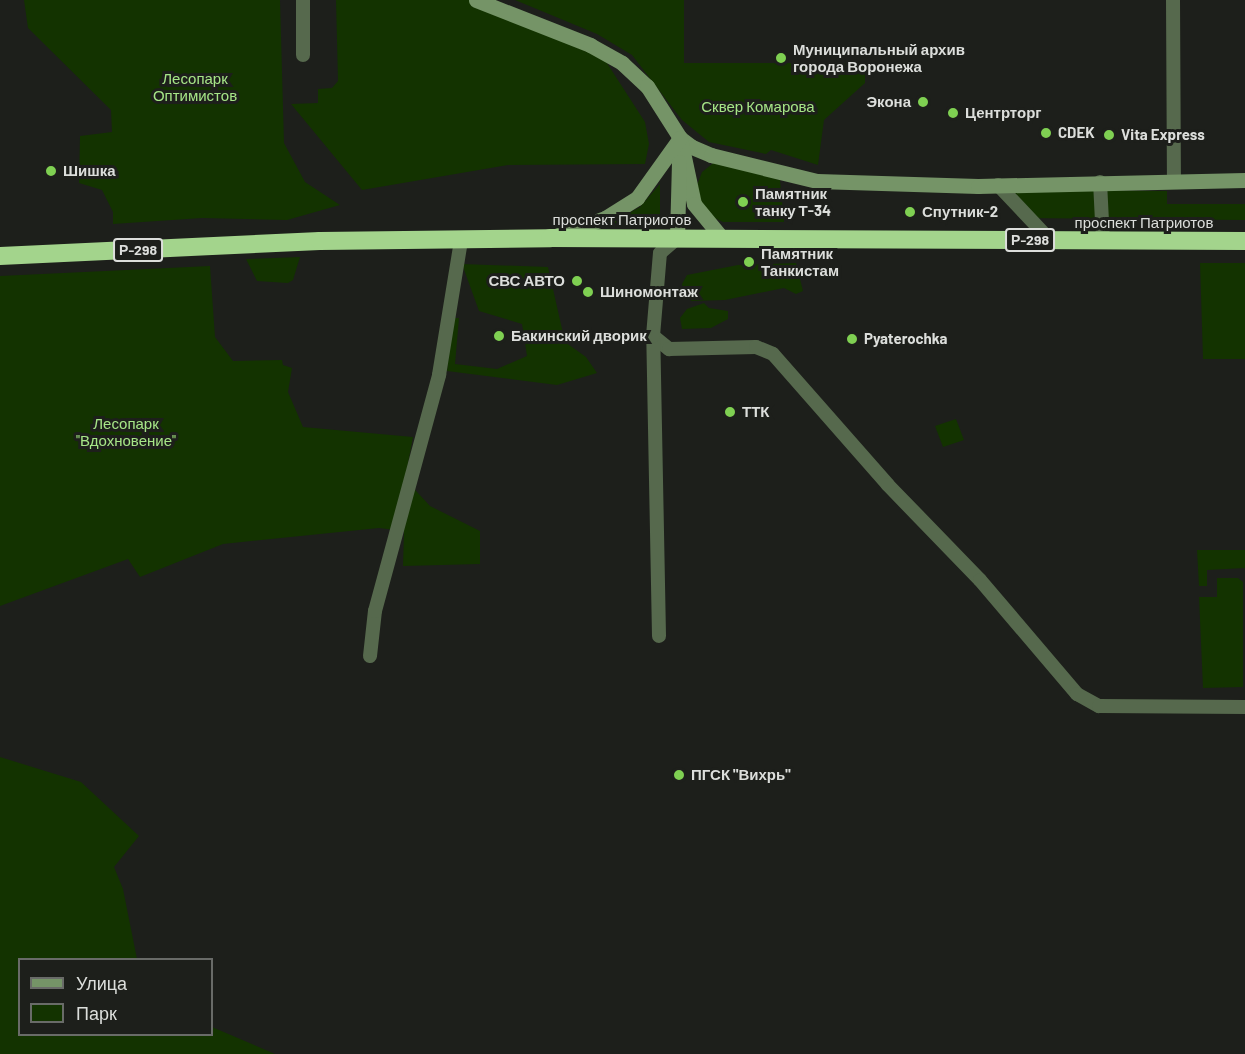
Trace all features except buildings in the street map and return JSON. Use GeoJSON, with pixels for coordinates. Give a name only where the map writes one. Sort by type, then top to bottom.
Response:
{"type":"FeatureCollection","features":[{"type":"Feature","properties":{"kind":"highway","name":"проспект Патриотов"},"geometry":{"type":"LineString","coordinates":[[0,256],[320,241],[460,241],[550,238],[1245,241]]}},
{"type":"Feature","properties":{"kind":"street"},"geometry":{"type":"LineString","coordinates":[[303,0],[303,55]]}},
{"type":"Feature","properties":{"kind":"street"},"geometry":{"type":"LineString","coordinates":[[476,0],[590,45],[622,63],[647,86],[680,138],[694,204],[722,238]]}},
{"type":"Feature","properties":{"kind":"street"},"geometry":{"type":"LineString","coordinates":[[1173,0],[1174,180]]}},
{"type":"Feature","properties":{"kind":"street"},"geometry":{"type":"LineString","coordinates":[[550,238],[622,208],[644,190],[680,138]]}},
{"type":"Feature","properties":{"kind":"street"},"geometry":{"type":"LineString","coordinates":[[680,138],[711,155],[818,181],[998,185],[1245,180]]}},
{"type":"Feature","properties":{"kind":"street"},"geometry":{"type":"LineString","coordinates":[[659,636],[653,336],[660,253],[677,238],[680,138]]}},
{"type":"Feature","properties":{"kind":"street"},"geometry":{"type":"LineString","coordinates":[[1100,182],[1103,241]]}},
{"type":"Feature","properties":{"kind":"street"},"geometry":{"type":"LineString","coordinates":[[998,185],[1051,240]]}},
{"type":"Feature","properties":{"kind":"street"},"geometry":{"type":"LineString","coordinates":[[370,656],[375,611],[439,375],[460,241]]}},
{"type":"Feature","properties":{"kind":"street"},"geometry":{"type":"LineString","coordinates":[[653,336],[669,349],[756,347],[773,354],[888,485],[980,580],[1077,694],[1099,706],[1245,707]]}},
{"type":"Feature","properties":{"kind":"green space","name":"Лесопарк Оптимистов"},"geometry":{"type":"Polygon","coordinates":[[[24,0],[280,0],[284,143],[305,182],[340,205],[287,220],[202,218],[113,224],[113,212],[102,190],[79,183],[80,136],[112,132],[111,110],[28,28],[24,0]]]}},
{"type":"Feature","properties":{"kind":"green space"},"geometry":{"type":"Polygon","coordinates":[[[336,0],[472,0],[605,60],[645,122],[649,144],[645,164],[508,165],[362,190],[291,104],[318,103],[318,89],[332,88],[338,81],[336,0]]]}},
{"type":"Feature","properties":{"kind":"green space","name":"Сквер Комарова"},"geometry":{"type":"Polygon","coordinates":[[[515,0],[684,0],[684,63],[865,63],[865,83],[824,120],[818,165],[771,150],[766,154],[709,142],[682,120],[632,55],[597,34],[515,0]]]}},
{"type":"Feature","properties":{"kind":"green space"},"geometry":{"type":"Polygon","coordinates":[[[716,161],[780,180],[784,222],[723,222],[702,212],[695,190],[702,172],[716,161]]]}},
{"type":"Feature","properties":{"kind":"green space"},"geometry":{"type":"Polygon","coordinates":[[[660,184],[660,225],[611,223],[640,207],[660,184]]]}},
{"type":"Feature","properties":{"kind":"green space"},"geometry":{"type":"Polygon","coordinates":[[[994,190],[1167,191],[1167,204],[1245,204],[1245,220],[1020,218],[994,190]]]}},
{"type":"Feature","properties":{"kind":"green space"},"geometry":{"type":"Polygon","coordinates":[[[300,257],[293,280],[288,283],[257,281],[246,259],[300,257]]]}},
{"type":"Feature","properties":{"kind":"green space"},"geometry":{"type":"Polygon","coordinates":[[[796,263],[803,291],[796,294],[784,288],[725,300],[692,301],[684,297],[682,284],[687,275],[738,265],[796,263]]]}},
{"type":"Feature","properties":{"kind":"green space"},"geometry":{"type":"Polygon","coordinates":[[[1200,263],[1245,263],[1245,359],[1203,359],[1200,263]]]}},
{"type":"Feature","properties":{"kind":"green space"},"geometry":{"type":"Polygon","coordinates":[[[462,264],[548,267],[565,342],[586,357],[597,373],[557,385],[447,371],[453,318],[459,318],[455,364],[497,369],[527,356],[522,324],[479,311],[462,264]]]}},
{"type":"Feature","properties":{"kind":"green space","name":"Лесопарк \"Вдохновение\""},"geometry":{"type":"Polygon","coordinates":[[[210,266],[215,337],[233,361],[282,360],[283,365],[292,368],[288,392],[303,427],[413,437],[405,479],[430,506],[480,531],[480,564],[403,566],[404,531],[379,528],[223,544],[140,577],[128,559],[0,606],[0,276],[210,266]]]}},
{"type":"Feature","properties":{"kind":"green space"},"geometry":{"type":"Polygon","coordinates":[[[704,303],[709,308],[728,311],[728,319],[711,328],[682,329],[680,318],[687,309],[704,303]]]}},
{"type":"Feature","properties":{"kind":"green space"},"geometry":{"type":"Polygon","coordinates":[[[956,419],[964,440],[943,447],[935,426],[956,419]]]}},
{"type":"Feature","properties":{"kind":"green space"},"geometry":{"type":"Polygon","coordinates":[[[1197,550],[1245,550],[1245,568],[1207,570],[1207,586],[1199,586],[1197,550]]]}},
{"type":"Feature","properties":{"kind":"green space"},"geometry":{"type":"Polygon","coordinates":[[[1217,578],[1238,578],[1243,582],[1243,687],[1203,688],[1199,597],[1217,597],[1217,578]]]}},
{"type":"Feature","properties":{"kind":"green space"},"geometry":{"type":"Polygon","coordinates":[[[0,757],[81,782],[139,836],[114,867],[123,889],[137,958],[18,958],[18,1036],[213,1036],[213,1027],[275,1054],[0,1054],[0,757]]]}},
{"type":"Feature","properties":{"kind":"place","name":"Муниципальный архив города Воронежа"},"geometry":{"type":"Point","coordinates":[781,58]}},
{"type":"Feature","properties":{"kind":"place","name":"Экона"},"geometry":{"type":"Point","coordinates":[923,102]}},
{"type":"Feature","properties":{"kind":"place","name":"Центрторг"},"geometry":{"type":"Point","coordinates":[953,113]}},
{"type":"Feature","properties":{"kind":"place","name":"CDEK"},"geometry":{"type":"Point","coordinates":[1046,133]}},
{"type":"Feature","properties":{"kind":"place","name":"Vita Express"},"geometry":{"type":"Point","coordinates":[1109,135]}},
{"type":"Feature","properties":{"kind":"place","name":"Шишка"},"geometry":{"type":"Point","coordinates":[51,171]}},
{"type":"Feature","properties":{"kind":"place","name":"Памятник танку Т-34"},"geometry":{"type":"Point","coordinates":[743,202]}},
{"type":"Feature","properties":{"kind":"place","name":"Спутник-2"},"geometry":{"type":"Point","coordinates":[910,212]}},
{"type":"Feature","properties":{"kind":"place","name":"Памятник Танкистам"},"geometry":{"type":"Point","coordinates":[749,262]}},
{"type":"Feature","properties":{"kind":"place","name":"СВС АВТО"},"geometry":{"type":"Point","coordinates":[577,281]}},
{"type":"Feature","properties":{"kind":"place","name":"Шиномонтаж"},"geometry":{"type":"Point","coordinates":[588,292]}},
{"type":"Feature","properties":{"kind":"place","name":"Бакинский дворик"},"geometry":{"type":"Point","coordinates":[499,336]}},
{"type":"Feature","properties":{"kind":"place","name":"Pyaterochka"},"geometry":{"type":"Point","coordinates":[852,339]}},
{"type":"Feature","properties":{"kind":"place","name":"ТТК"},"geometry":{"type":"Point","coordinates":[730,412]}},
{"type":"Feature","properties":{"kind":"place","name":"ПГСК \"Вихрь\""},"geometry":{"type":"Point","coordinates":[679,775]}}]}
